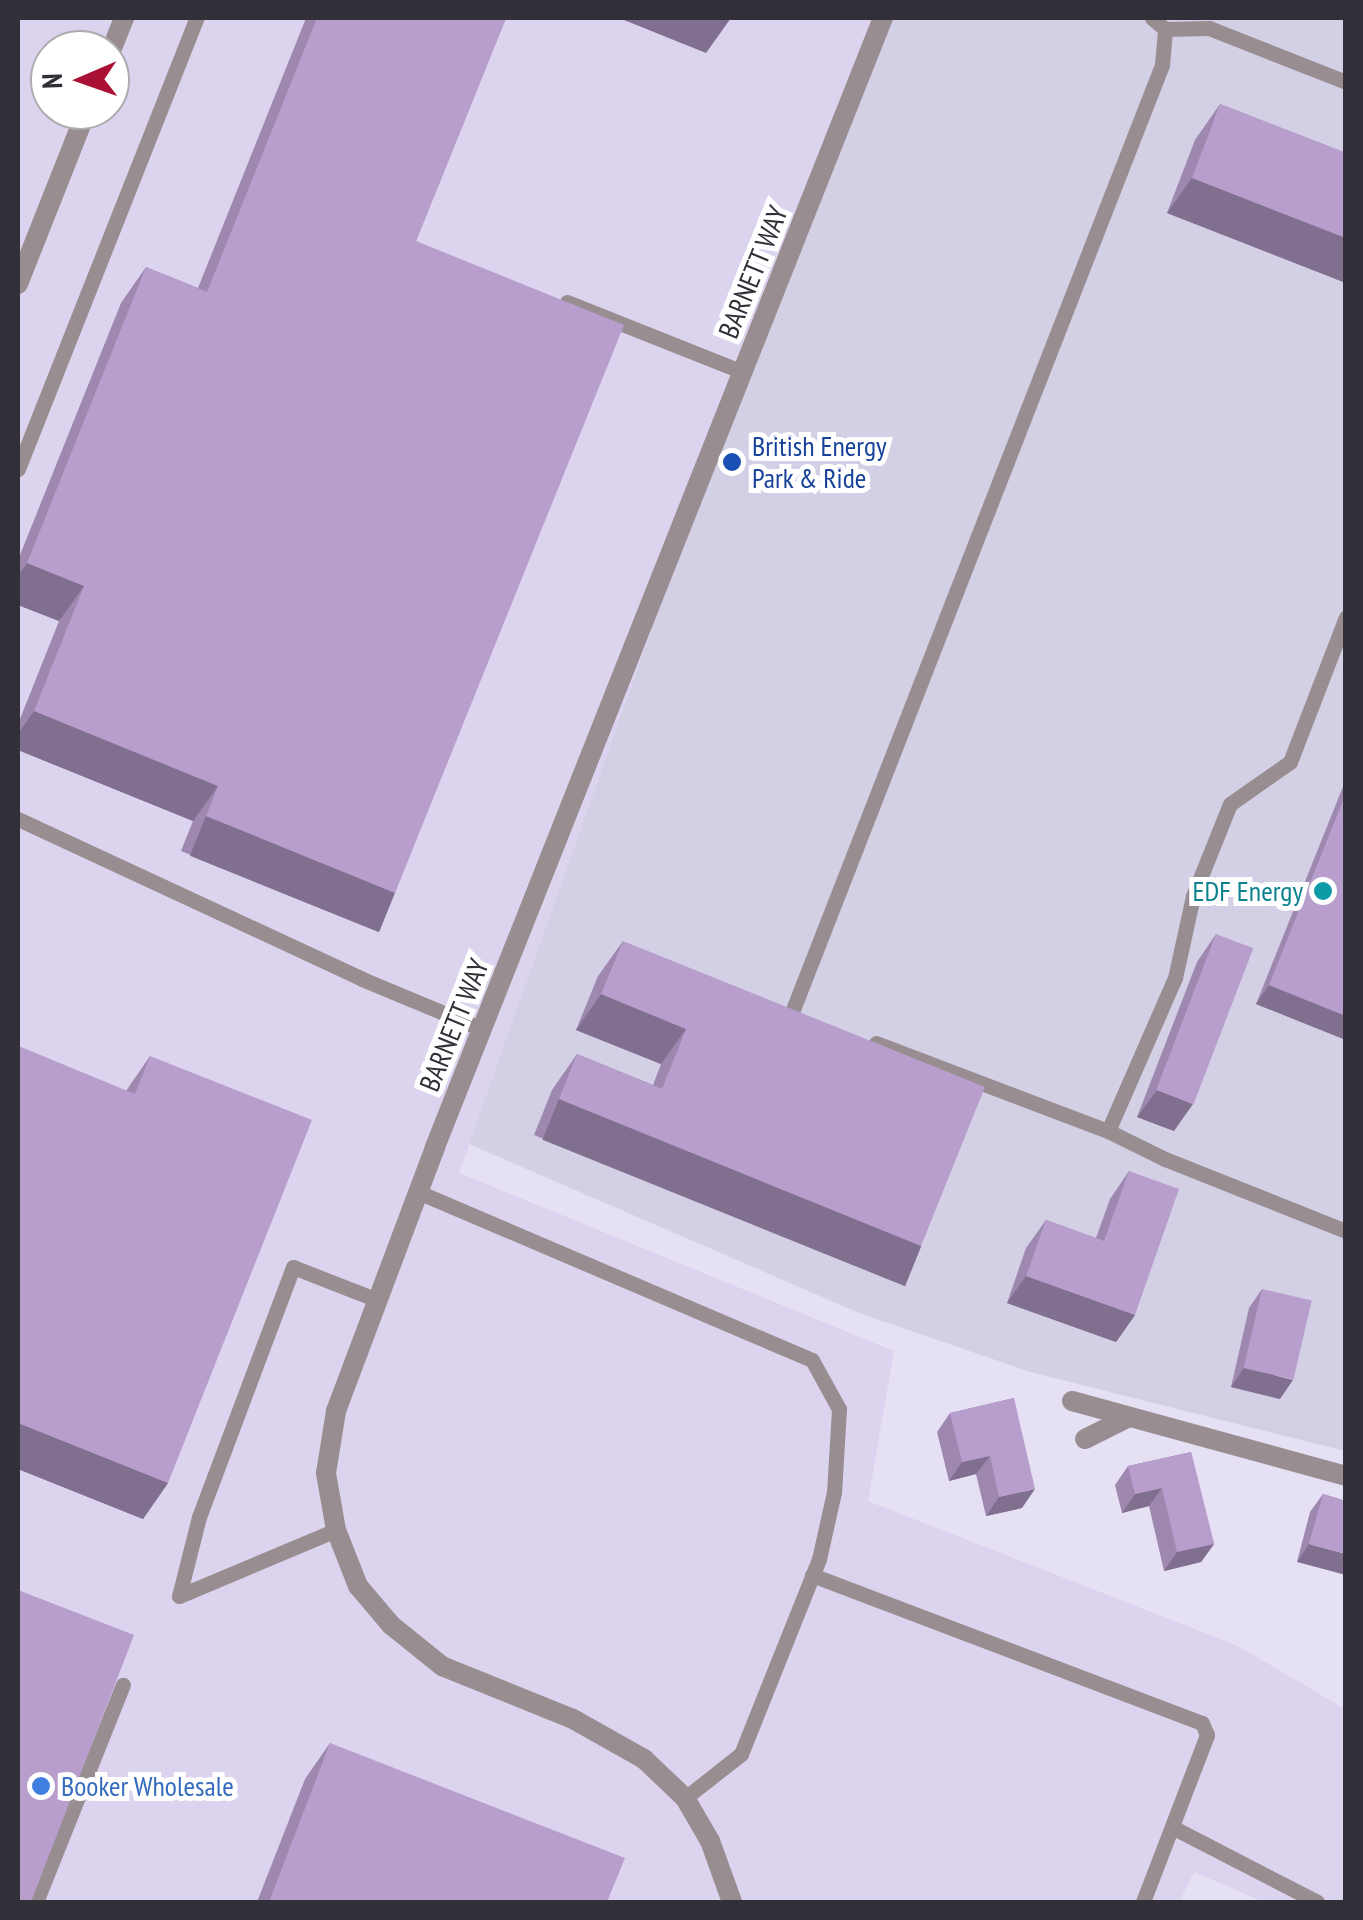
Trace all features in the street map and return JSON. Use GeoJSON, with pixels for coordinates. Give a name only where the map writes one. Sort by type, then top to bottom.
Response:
{"type":"FeatureCollection","features":[{"type":"Feature","properties":{"kind":"street","name":"BARNETT WAY"},"geometry":{"type":"LineString","coordinates":[[732,1902],[710,1842],[685,1798],[644,1758],[572,1719],[442,1666],[391,1624],[358,1586],[336,1530],[326,1473],[336,1411],[418,1192],[884,18]]}},
{"type":"Feature","properties":{"kind":"street"},"geometry":{"type":"LineString","coordinates":[[18,284],[79,130]]}},
{"type":"Feature","properties":{"kind":"street"},"geometry":{"type":"LineString","coordinates":[[1072,1401],[1346,1476]]}},
{"type":"Feature","properties":{"kind":"street"},"geometry":{"type":"LineString","coordinates":[[1085,1439],[1127,1418]]}},
{"type":"Feature","properties":{"kind":"lane"},"geometry":{"type":"LineString","coordinates":[[18,470],[197,18]]}},
{"type":"Feature","properties":{"kind":"lane"},"geometry":{"type":"LineString","coordinates":[[1152,18],[1165,29],[1209,28],[1346,82]]}},
{"type":"Feature","properties":{"kind":"lane"},"geometry":{"type":"LineString","coordinates":[[792,1012],[1162,65],[1165,29]]}},
{"type":"Feature","properties":{"kind":"lane"},"geometry":{"type":"LineString","coordinates":[[567,302],[743,372]]}},
{"type":"Feature","properties":{"kind":"lane"},"geometry":{"type":"LineString","coordinates":[[1108,1130],[1175,978],[1196,889],[1230,804],[1290,762],[1346,617]]}},
{"type":"Feature","properties":{"kind":"lane"},"geometry":{"type":"LineString","coordinates":[[18,818],[362,979],[482,1029]]}},
{"type":"Feature","properties":{"kind":"lane"},"geometry":{"type":"LineString","coordinates":[[773,1005],[810,1019]]}},
{"type":"Feature","properties":{"kind":"lane"},"geometry":{"type":"LineString","coordinates":[[866,1040],[1108,1130],[1165,1159],[1346,1231]]}},
{"type":"Feature","properties":{"kind":"lane"},"geometry":{"type":"LineString","coordinates":[[418,1192],[812,1360],[839,1409],[834,1492],[812,1575],[741,1754],[685,1798]]}},
{"type":"Feature","properties":{"kind":"lane"},"geometry":{"type":"LineString","coordinates":[[336,1530],[179,1596],[198,1516],[293,1268],[378,1300]]}},
{"type":"Feature","properties":{"kind":"lane"},"geometry":{"type":"LineString","coordinates":[[812,1575],[1202,1724],[1207,1735],[1142,1902]]}},
{"type":"Feature","properties":{"kind":"lane"},"geometry":{"type":"LineString","coordinates":[[36,1902],[123,1686]]}},
{"type":"Feature","properties":{"kind":"lane"},"geometry":{"type":"LineString","coordinates":[[1172,1827],[1317,1902]]}},
{"type":"Feature","properties":{"kind":"shaded area"},"geometry":{"type":"Polygon","coordinates":[[[18,18],[883,18],[743,372],[459,1173],[894,1351],[868,1501],[1238,1646],[1345,1709],[1345,1902],[1264,1902],[1194,1872],[1179,1902],[18,1902],[18,18]]]}},
{"type":"Feature","properties":{"kind":"shaded area","name":"EDF Energy"},"geometry":{"type":"Polygon","coordinates":[[[883,18],[1345,18],[1345,1451],[1030,1372],[859,1313],[469,1144],[743,372],[883,18]]]}},
{"type":"Feature","properties":{"kind":"building"},"geometry":{"type":"Polygon","coordinates":[[[317,18],[506,18],[416,241],[624,325],[395,893],[206,816],[218,786],[34,711],[84,586],[27,563],[146,267],[207,292],[317,18]]]}},
{"type":"Feature","properties":{"kind":"building"},"geometry":{"type":"Polygon","coordinates":[[[1220,104],[1346,153],[1346,238],[1192,178],[1220,104]]]}},
{"type":"Feature","properties":{"kind":"building","name":"EDF Energy"},"geometry":{"type":"Polygon","coordinates":[[[1346,793],[1346,1016],[1269,985],[1346,793]]]}},
{"type":"Feature","properties":{"kind":"building"},"geometry":{"type":"Polygon","coordinates":[[[1216,934],[1253,948],[1193,1104],[1156,1090],[1216,934]]]}},
{"type":"Feature","properties":{"kind":"building"},"geometry":{"type":"Polygon","coordinates":[[[623,941],[985,1087],[921,1246],[559,1099],[577,1054],[662,1089],[686,1029],[601,994],[623,941]]]}},
{"type":"Feature","properties":{"kind":"building"},"geometry":{"type":"Polygon","coordinates":[[[18,1046],[135,1094],[150,1056],[312,1120],[168,1483],[18,1423],[18,1046]]]}},
{"type":"Feature","properties":{"kind":"building"},"geometry":{"type":"Polygon","coordinates":[[[1129,1171],[1179,1189],[1135,1315],[1026,1276],[1046,1220],[1104,1241],[1129,1171]]]}},
{"type":"Feature","properties":{"kind":"building"},"geometry":{"type":"Polygon","coordinates":[[[1262,1289],[1312,1300],[1293,1379],[1244,1368],[1262,1289]]]}},
{"type":"Feature","properties":{"kind":"building"},"geometry":{"type":"Polygon","coordinates":[[[1014,1398],[1035,1489],[999,1497],[990,1456],[962,1462],[950,1413],[1014,1398]]]}},
{"type":"Feature","properties":{"kind":"building"},"geometry":{"type":"Polygon","coordinates":[[[1191,1452],[1214,1544],[1177,1552],[1162,1488],[1135,1494],[1128,1466],[1191,1452]]]}},
{"type":"Feature","properties":{"kind":"building"},"geometry":{"type":"Polygon","coordinates":[[[1323,1494],[1346,1501],[1346,1554],[1309,1544],[1323,1494]]]}},
{"type":"Feature","properties":{"kind":"building","name":"Booker Wholesale"},"geometry":{"type":"Polygon","coordinates":[[[18,1590],[134,1635],[31,1902],[18,1902],[18,1590]]]}},
{"type":"Feature","properties":{"kind":"building"},"geometry":{"type":"Polygon","coordinates":[[[330,1743],[625,1858],[607,1902],[269,1902],[330,1743]]]}},
{"type":"Feature","properties":{"kind":"place","name":"British Energy Park & Ride"},"geometry":{"type":"Point","coordinates":[732,462]}},
{"type":"Feature","properties":{"kind":"place","name":"EDF Energy"},"geometry":{"type":"Point","coordinates":[1323,891]}},
{"type":"Feature","properties":{"kind":"place","name":"Booker Wholesale"},"geometry":{"type":"Point","coordinates":[41,1786]}}]}
